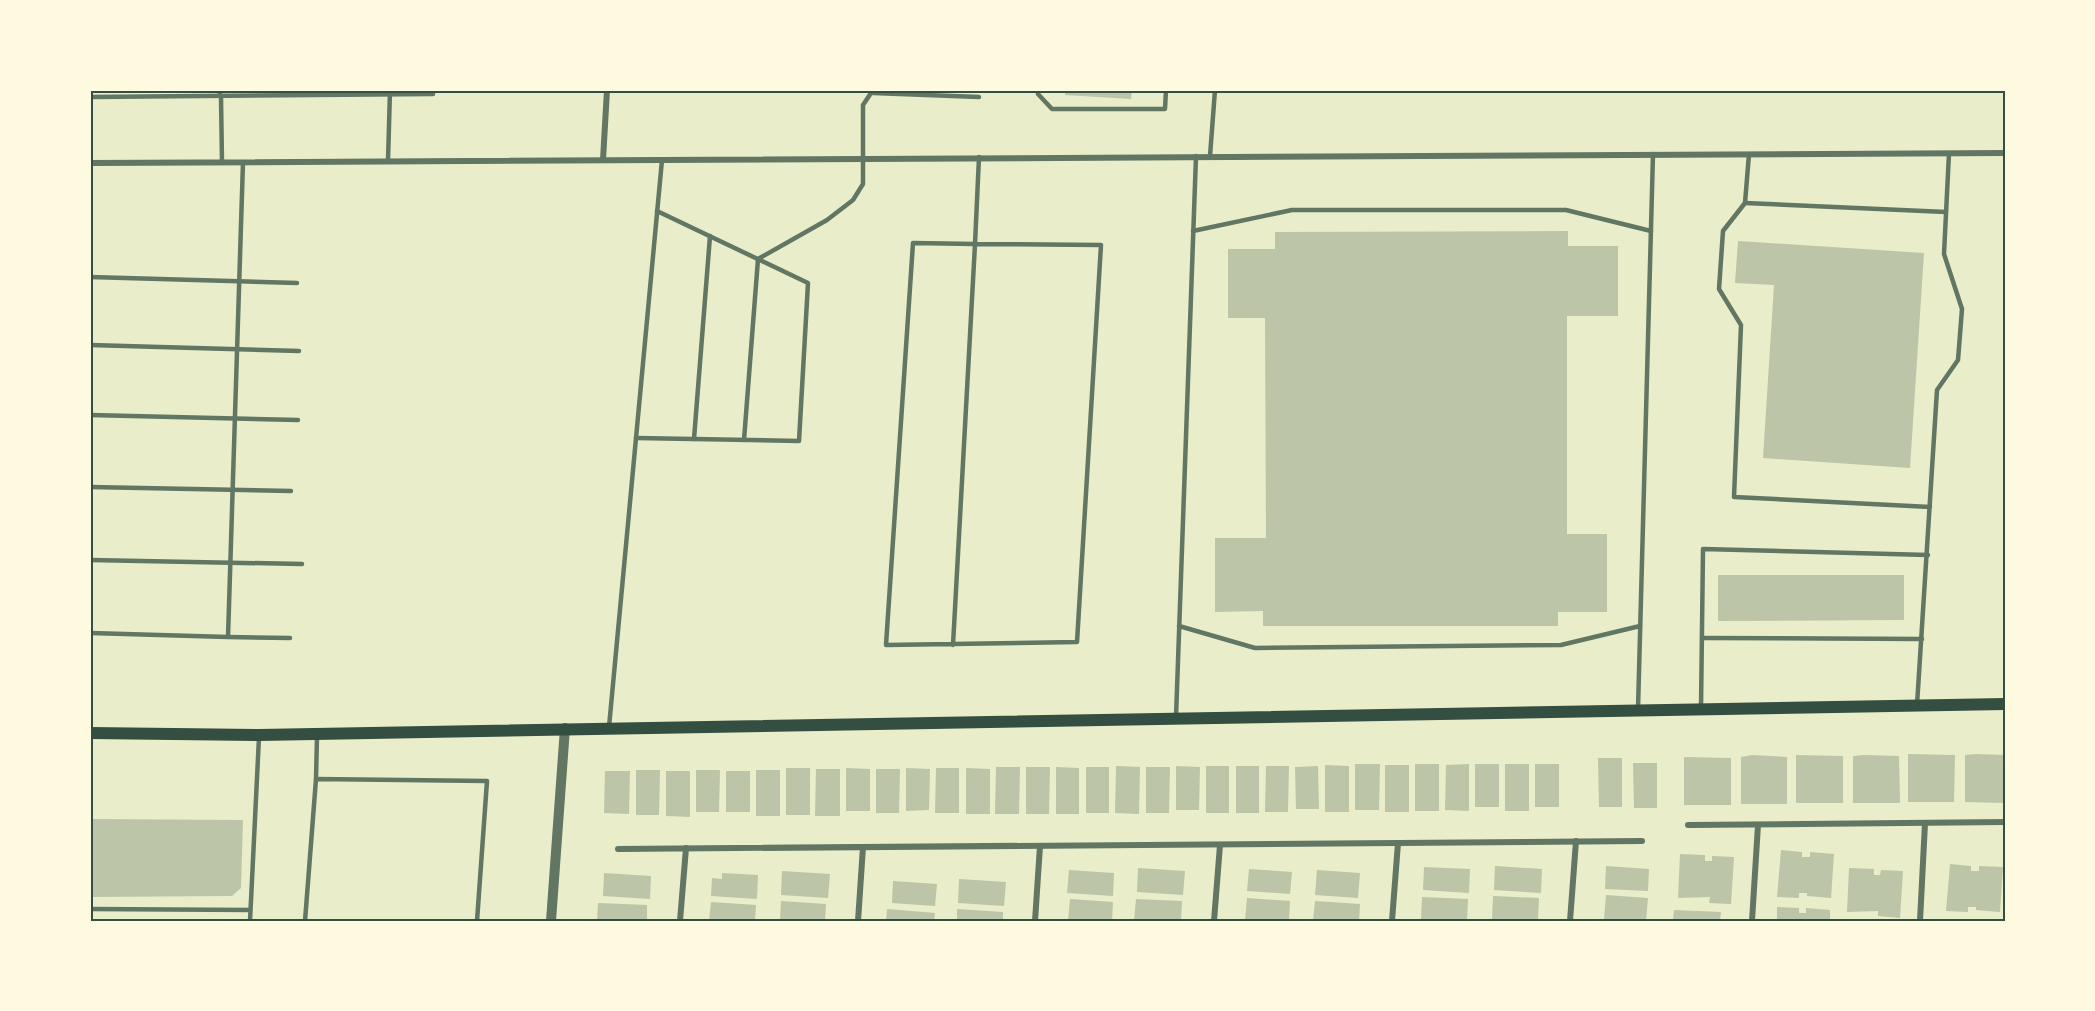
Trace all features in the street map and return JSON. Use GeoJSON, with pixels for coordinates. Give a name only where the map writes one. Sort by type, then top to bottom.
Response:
{"type":"FeatureCollection","features":[{"type":"Feature","properties":{"kind":"main road"},"geometry":{"type":"LineString","coordinates":[[90,733],[259,735],[2005,704]]}},
{"type":"Feature","properties":{"kind":"street"},"geometry":{"type":"LineString","coordinates":[[603,160],[607,90]]}},
{"type":"Feature","properties":{"kind":"street"},"geometry":{"type":"LineString","coordinates":[[90,164],[979,157],[2005,153]]}},
{"type":"Feature","properties":{"kind":"street"},"geometry":{"type":"LineString","coordinates":[[550,921],[566,728]]}},
{"type":"Feature","properties":{"kind":"street"},"geometry":{"type":"LineString","coordinates":[[1688,825],[2005,822]]}},
{"type":"Feature","properties":{"kind":"street"},"geometry":{"type":"LineString","coordinates":[[1920,921],[1925,823]]}},
{"type":"Feature","properties":{"kind":"street"},"geometry":{"type":"LineString","coordinates":[[1752,921],[1758,825]]}},
{"type":"Feature","properties":{"kind":"street"},"geometry":{"type":"LineString","coordinates":[[618,849],[1642,840]]}},
{"type":"Feature","properties":{"kind":"street"},"geometry":{"type":"LineString","coordinates":[[1570,921],[1576,841]]}},
{"type":"Feature","properties":{"kind":"street"},"geometry":{"type":"LineString","coordinates":[[1392,921],[1398,843]]}},
{"type":"Feature","properties":{"kind":"street"},"geometry":{"type":"LineString","coordinates":[[1214,921],[1220,845]]}},
{"type":"Feature","properties":{"kind":"street"},"geometry":{"type":"LineString","coordinates":[[1035,921],[1040,846]]}},
{"type":"Feature","properties":{"kind":"street"},"geometry":{"type":"LineString","coordinates":[[858,921],[863,847]]}},
{"type":"Feature","properties":{"kind":"street"},"geometry":{"type":"LineString","coordinates":[[680,921],[686,848]]}},
{"type":"Feature","properties":{"kind":"lane"},"geometry":{"type":"LineString","coordinates":[[90,90],[90,96],[147,98],[433,94],[433,90]]}},
{"type":"Feature","properties":{"kind":"lane"},"geometry":{"type":"LineString","coordinates":[[147,98],[148,90]]}},
{"type":"Feature","properties":{"kind":"lane"},"geometry":{"type":"LineString","coordinates":[[219,90],[222,163]]}},
{"type":"Feature","properties":{"kind":"lane"},"geometry":{"type":"LineString","coordinates":[[1038,90],[1052,109],[1154,110],[1165,110],[1166,90]]}},
{"type":"Feature","properties":{"kind":"lane"},"geometry":{"type":"LineString","coordinates":[[1210,156],[1215,90]]}},
{"type":"Feature","properties":{"kind":"lane"},"geometry":{"type":"LineString","coordinates":[[758,259],[827,220],[853,200],[863,184],[863,105],[873,91],[930,92],[979,97]]}},
{"type":"Feature","properties":{"kind":"lane"},"geometry":{"type":"LineString","coordinates":[[387,161],[389,93]]}},
{"type":"Feature","properties":{"kind":"lane"},"geometry":{"type":"LineString","coordinates":[[1917,705],[1937,390],[1958,360],[1962,309],[1944,254],[1949,153]]}},
{"type":"Feature","properties":{"kind":"lane"},"geometry":{"type":"LineString","coordinates":[[1638,709],[1653,154]]}},
{"type":"Feature","properties":{"kind":"lane"},"geometry":{"type":"LineString","coordinates":[[1749,154],[1745,203],[1723,231],[1719,289],[1741,325],[1734,497],[1930,507]]}},
{"type":"Feature","properties":{"kind":"lane"},"geometry":{"type":"LineString","coordinates":[[1176,718],[1196,156]]}},
{"type":"Feature","properties":{"kind":"lane"},"geometry":{"type":"LineString","coordinates":[[953,645],[979,157]]}},
{"type":"Feature","properties":{"kind":"lane"},"geometry":{"type":"LineString","coordinates":[[609,728],[662,160]]}},
{"type":"Feature","properties":{"kind":"lane"},"geometry":{"type":"LineString","coordinates":[[228,637],[243,162]]}},
{"type":"Feature","properties":{"kind":"lane"},"geometry":{"type":"LineString","coordinates":[[1745,203],[1946,212]]}},
{"type":"Feature","properties":{"kind":"lane"},"geometry":{"type":"LineString","coordinates":[[1193,231],[1292,210],[1566,210],[1651,231]]}},
{"type":"Feature","properties":{"kind":"lane"},"geometry":{"type":"LineString","coordinates":[[636,438],[799,441],[808,283],[657,211]]}},
{"type":"Feature","properties":{"kind":"lane"},"geometry":{"type":"LineString","coordinates":[[694,439],[710,236]]}},
{"type":"Feature","properties":{"kind":"lane"},"geometry":{"type":"LineString","coordinates":[[913,243],[975,244],[1101,245],[1077,642],[886,645],[913,243]]}},
{"type":"Feature","properties":{"kind":"lane"},"geometry":{"type":"LineString","coordinates":[[744,440],[758,259]]}},
{"type":"Feature","properties":{"kind":"lane"},"geometry":{"type":"LineString","coordinates":[[90,277],[297,283]]}},
{"type":"Feature","properties":{"kind":"lane"},"geometry":{"type":"LineString","coordinates":[[90,345],[299,351]]}},
{"type":"Feature","properties":{"kind":"lane"},"geometry":{"type":"LineString","coordinates":[[90,415],[298,420]]}},
{"type":"Feature","properties":{"kind":"lane"},"geometry":{"type":"LineString","coordinates":[[90,487],[232,492],[291,491]]}},
{"type":"Feature","properties":{"kind":"lane"},"geometry":{"type":"LineString","coordinates":[[1701,708],[1703,549],[1928,555]]}},
{"type":"Feature","properties":{"kind":"lane"},"geometry":{"type":"LineString","coordinates":[[90,560],[302,564]]}},
{"type":"Feature","properties":{"kind":"lane"},"geometry":{"type":"LineString","coordinates":[[1179,626],[1255,648],[1561,645],[1640,626]]}},
{"type":"Feature","properties":{"kind":"lane"},"geometry":{"type":"LineString","coordinates":[[90,633],[290,638]]}},
{"type":"Feature","properties":{"kind":"lane"},"geometry":{"type":"LineString","coordinates":[[1702,638],[1922,639]]}},
{"type":"Feature","properties":{"kind":"lane"},"geometry":{"type":"LineString","coordinates":[[305,921],[318,734]]}},
{"type":"Feature","properties":{"kind":"lane"},"geometry":{"type":"LineString","coordinates":[[250,921],[259,735]]}},
{"type":"Feature","properties":{"kind":"lane"},"geometry":{"type":"LineString","coordinates":[[316,779],[487,781],[477,921]]}},
{"type":"Feature","properties":{"kind":"lane"},"geometry":{"type":"LineString","coordinates":[[90,909],[250,910]]}},
{"type":"Feature","properties":{"kind":"building"},"geometry":{"type":"Polygon","coordinates":[[[1065,90],[1132,90],[1131,99],[1065,95],[1065,90]]]}},
{"type":"Feature","properties":{"kind":"building"},"geometry":{"type":"Polygon","coordinates":[[[1568,231],[1568,246],[1618,246],[1618,316],[1567,316],[1567,534],[1607,534],[1607,612],[1558,612],[1558,626],[1263,626],[1263,611],[1215,612],[1215,538],[1266,538],[1265,318],[1228,318],[1228,249],[1275,249],[1275,232],[1568,231]]]}},
{"type":"Feature","properties":{"kind":"building"},"geometry":{"type":"Polygon","coordinates":[[[1738,241],[1924,253],[1910,468],[1763,458],[1774,285],[1735,283],[1738,241]]]}},
{"type":"Feature","properties":{"kind":"building"},"geometry":{"type":"Polygon","coordinates":[[[1718,575],[1904,575],[1904,620],[1718,621],[1718,575]]]}},
{"type":"Feature","properties":{"kind":"building"},"geometry":{"type":"Polygon","coordinates":[[[1908,754],[1955,755],[1954,802],[1908,802],[1908,754]]]}},
{"type":"Feature","properties":{"kind":"building"},"geometry":{"type":"Polygon","coordinates":[[[1752,755],[1787,757],[1787,804],[1741,804],[1741,757],[1752,755]]]}},
{"type":"Feature","properties":{"kind":"building"},"geometry":{"type":"Polygon","coordinates":[[[1796,755],[1843,756],[1843,803],[1796,803],[1796,755]]]}},
{"type":"Feature","properties":{"kind":"building"},"geometry":{"type":"Polygon","coordinates":[[[1965,755],[2005,755],[2005,803],[1965,802],[1965,755]]]}},
{"type":"Feature","properties":{"kind":"building"},"geometry":{"type":"Polygon","coordinates":[[[1853,756],[1899,756],[1900,803],[1853,803],[1853,756]]]}},
{"type":"Feature","properties":{"kind":"building"},"geometry":{"type":"Polygon","coordinates":[[[1684,757],[1731,758],[1731,805],[1684,805],[1684,757]]]}},
{"type":"Feature","properties":{"kind":"building"},"geometry":{"type":"Polygon","coordinates":[[[1598,758],[1622,758],[1622,807],[1599,807],[1598,758]]]}},
{"type":"Feature","properties":{"kind":"building"},"geometry":{"type":"Polygon","coordinates":[[[1633,763],[1657,763],[1657,808],[1634,808],[1633,763]]]}},
{"type":"Feature","properties":{"kind":"building"},"geometry":{"type":"Polygon","coordinates":[[[1355,764],[1380,764],[1379,810],[1355,810],[1355,764]]]}},
{"type":"Feature","properties":{"kind":"building"},"geometry":{"type":"Polygon","coordinates":[[[1415,764],[1439,764],[1439,811],[1415,811],[1415,764]]]}},
{"type":"Feature","properties":{"kind":"building"},"geometry":{"type":"Polygon","coordinates":[[[1469,764],[1469,811],[1445,810],[1446,765],[1469,764]]]}},
{"type":"Feature","properties":{"kind":"building"},"geometry":{"type":"Polygon","coordinates":[[[1475,764],[1499,764],[1499,807],[1475,807],[1475,764]]]}},
{"type":"Feature","properties":{"kind":"building"},"geometry":{"type":"Polygon","coordinates":[[[1505,764],[1529,764],[1529,811],[1505,811],[1505,764]]]}},
{"type":"Feature","properties":{"kind":"building"},"geometry":{"type":"Polygon","coordinates":[[[1535,764],[1559,764],[1559,807],[1535,807],[1535,764]]]}},
{"type":"Feature","properties":{"kind":"building"},"geometry":{"type":"Polygon","coordinates":[[[1325,765],[1349,766],[1349,812],[1325,812],[1325,765]]]}},
{"type":"Feature","properties":{"kind":"building"},"geometry":{"type":"Polygon","coordinates":[[[1385,765],[1409,765],[1409,812],[1385,812],[1385,765]]]}},
{"type":"Feature","properties":{"kind":"building"},"geometry":{"type":"Polygon","coordinates":[[[1116,766],[1140,767],[1139,814],[1115,813],[1116,766]]]}},
{"type":"Feature","properties":{"kind":"building"},"geometry":{"type":"Polygon","coordinates":[[[1176,766],[1200,767],[1199,810],[1176,810],[1176,766]]]}},
{"type":"Feature","properties":{"kind":"building"},"geometry":{"type":"Polygon","coordinates":[[[1206,766],[1229,766],[1229,813],[1206,813],[1206,766]]]}},
{"type":"Feature","properties":{"kind":"building"},"geometry":{"type":"Polygon","coordinates":[[[1236,766],[1259,766],[1259,813],[1236,813],[1236,766]]]}},
{"type":"Feature","properties":{"kind":"building"},"geometry":{"type":"Polygon","coordinates":[[[1266,766],[1289,766],[1288,812],[1265,812],[1266,766]]]}},
{"type":"Feature","properties":{"kind":"building"},"geometry":{"type":"Polygon","coordinates":[[[1318,766],[1319,809],[1296,809],[1295,767],[1318,766]]]}},
{"type":"Feature","properties":{"kind":"building"},"geometry":{"type":"Polygon","coordinates":[[[996,767],[1020,767],[1019,814],[995,814],[996,767]]]}},
{"type":"Feature","properties":{"kind":"building"},"geometry":{"type":"Polygon","coordinates":[[[1026,767],[1050,767],[1049,814],[1026,814],[1026,767]]]}},
{"type":"Feature","properties":{"kind":"building"},"geometry":{"type":"Polygon","coordinates":[[[1056,767],[1079,768],[1079,814],[1056,814],[1056,767]]]}},
{"type":"Feature","properties":{"kind":"building"},"geometry":{"type":"Polygon","coordinates":[[[1086,767],[1109,767],[1109,813],[1086,813],[1086,767]]]}},
{"type":"Feature","properties":{"kind":"building"},"geometry":{"type":"Polygon","coordinates":[[[1146,767],[1170,767],[1169,813],[1146,813],[1146,767]]]}},
{"type":"Feature","properties":{"kind":"building"},"geometry":{"type":"Polygon","coordinates":[[[786,768],[810,768],[810,815],[786,815],[786,768]]]}},
{"type":"Feature","properties":{"kind":"building"},"geometry":{"type":"Polygon","coordinates":[[[846,768],[870,769],[870,811],[846,811],[846,768]]]}},
{"type":"Feature","properties":{"kind":"building"},"geometry":{"type":"Polygon","coordinates":[[[906,768],[930,769],[929,810],[906,811],[906,768]]]}},
{"type":"Feature","properties":{"kind":"building"},"geometry":{"type":"Polygon","coordinates":[[[936,768],[959,768],[959,813],[935,813],[936,768]]]}},
{"type":"Feature","properties":{"kind":"building"},"geometry":{"type":"Polygon","coordinates":[[[966,768],[990,769],[990,814],[966,814],[966,768]]]}},
{"type":"Feature","properties":{"kind":"building"},"geometry":{"type":"Polygon","coordinates":[[[816,769],[840,769],[840,816],[815,816],[816,769]]]}},
{"type":"Feature","properties":{"kind":"building"},"geometry":{"type":"Polygon","coordinates":[[[876,769],[900,769],[899,813],[876,813],[876,769]]]}},
{"type":"Feature","properties":{"kind":"building"},"geometry":{"type":"Polygon","coordinates":[[[636,770],[660,770],[659,815],[636,815],[636,770]]]}},
{"type":"Feature","properties":{"kind":"building"},"geometry":{"type":"Polygon","coordinates":[[[696,770],[720,770],[719,812],[696,812],[696,770]]]}},
{"type":"Feature","properties":{"kind":"building"},"geometry":{"type":"Polygon","coordinates":[[[756,770],[780,770],[780,816],[756,816],[756,770]]]}},
{"type":"Feature","properties":{"kind":"building"},"geometry":{"type":"Polygon","coordinates":[[[605,771],[630,771],[629,814],[604,813],[605,771]]]}},
{"type":"Feature","properties":{"kind":"building"},"geometry":{"type":"Polygon","coordinates":[[[666,771],[690,771],[690,817],[666,816],[666,771]]]}},
{"type":"Feature","properties":{"kind":"building"},"geometry":{"type":"Polygon","coordinates":[[[726,771],[750,771],[750,812],[726,812],[726,771]]]}},
{"type":"Feature","properties":{"kind":"building"},"geometry":{"type":"Polygon","coordinates":[[[90,819],[243,820],[241,888],[232,896],[90,897],[90,819]]]}},
{"type":"Feature","properties":{"kind":"building"},"geometry":{"type":"Polygon","coordinates":[[[1781,850],[1802,852],[1802,857],[1810,857],[1810,852],[1834,854],[1831,898],[1807,896],[1807,893],[1799,893],[1799,898],[1777,897],[1781,850]]]}},
{"type":"Feature","properties":{"kind":"building"},"geometry":{"type":"Polygon","coordinates":[[[1680,854],[1705,855],[1705,861],[1712,861],[1712,856],[1734,857],[1731,904],[1709,903],[1710,897],[1678,898],[1680,854]]]}},
{"type":"Feature","properties":{"kind":"building"},"geometry":{"type":"Polygon","coordinates":[[[1950,864],[1971,866],[1971,871],[1979,871],[1979,866],[2003,867],[2000,912],[1976,910],[1976,907],[1968,907],[1968,912],[1946,911],[1950,864]]]}},
{"type":"Feature","properties":{"kind":"building"},"geometry":{"type":"Polygon","coordinates":[[[1495,866],[1542,869],[1541,893],[1494,890],[1495,866]]]}},
{"type":"Feature","properties":{"kind":"building"},"geometry":{"type":"Polygon","coordinates":[[[1606,866],[1649,869],[1648,891],[1605,889],[1606,866]]]}},
{"type":"Feature","properties":{"kind":"building"},"geometry":{"type":"Polygon","coordinates":[[[1424,867],[1470,869],[1469,893],[1423,890],[1424,867]]]}},
{"type":"Feature","properties":{"kind":"building"},"geometry":{"type":"Polygon","coordinates":[[[1138,868],[1185,871],[1183,895],[1137,892],[1138,868]]]}},
{"type":"Feature","properties":{"kind":"building"},"geometry":{"type":"Polygon","coordinates":[[[1849,868],[1874,869],[1874,875],[1880,875],[1881,870],[1903,871],[1900,918],[1878,916],[1878,911],[1847,912],[1849,868]]]}},
{"type":"Feature","properties":{"kind":"building"},"geometry":{"type":"Polygon","coordinates":[[[1249,869],[1292,872],[1290,894],[1247,891],[1249,869]]]}},
{"type":"Feature","properties":{"kind":"building"},"geometry":{"type":"Polygon","coordinates":[[[1069,870],[1114,873],[1113,896],[1067,893],[1069,870]]]}},
{"type":"Feature","properties":{"kind":"building"},"geometry":{"type":"Polygon","coordinates":[[[1317,870],[1360,873],[1358,898],[1315,895],[1317,870]]]}},
{"type":"Feature","properties":{"kind":"building"},"geometry":{"type":"Polygon","coordinates":[[[782,871],[830,874],[828,898],[781,895],[782,871]]]}},
{"type":"Feature","properties":{"kind":"building"},"geometry":{"type":"Polygon","coordinates":[[[604,873],[651,876],[650,899],[603,896],[604,873]]]}},
{"type":"Feature","properties":{"kind":"building"},"geometry":{"type":"Polygon","coordinates":[[[722,873],[758,875],[757,899],[711,896],[712,878],[722,879],[722,873]]]}},
{"type":"Feature","properties":{"kind":"building"},"geometry":{"type":"Polygon","coordinates":[[[959,879],[1006,882],[1004,906],[958,903],[959,879]]]}},
{"type":"Feature","properties":{"kind":"building"},"geometry":{"type":"Polygon","coordinates":[[[893,881],[937,884],[935,906],[892,903],[893,881]]]}},
{"type":"Feature","properties":{"kind":"building"},"geometry":{"type":"Polygon","coordinates":[[[1606,895],[1648,898],[1646,921],[1604,919],[1606,895]]]}},
{"type":"Feature","properties":{"kind":"building"},"geometry":{"type":"Polygon","coordinates":[[[1493,896],[1539,898],[1538,921],[1492,920],[1493,896]]]}},
{"type":"Feature","properties":{"kind":"building"},"geometry":{"type":"Polygon","coordinates":[[[1422,897],[1468,899],[1467,921],[1421,920],[1422,897]]]}},
{"type":"Feature","properties":{"kind":"building"},"geometry":{"type":"Polygon","coordinates":[[[1247,898],[1290,901],[1289,921],[1245,921],[1247,898]]]}},
{"type":"Feature","properties":{"kind":"building"},"geometry":{"type":"Polygon","coordinates":[[[1070,899],[1113,902],[1112,921],[1068,921],[1070,899]]]}},
{"type":"Feature","properties":{"kind":"building"},"geometry":{"type":"Polygon","coordinates":[[[1136,899],[1182,901],[1181,921],[1134,921],[1136,899]]]}},
{"type":"Feature","properties":{"kind":"building"},"geometry":{"type":"Polygon","coordinates":[[[781,901],[826,904],[825,921],[780,921],[781,901]]]}},
{"type":"Feature","properties":{"kind":"building"},"geometry":{"type":"Polygon","coordinates":[[[1315,901],[1360,904],[1359,921],[1313,921],[1315,901]]]}},
{"type":"Feature","properties":{"kind":"building"},"geometry":{"type":"Polygon","coordinates":[[[711,902],[756,905],[755,921],[709,921],[711,902]]]}},
{"type":"Feature","properties":{"kind":"building"},"geometry":{"type":"Polygon","coordinates":[[[598,903],[647,905],[647,921],[597,921],[598,903]]]}},
{"type":"Feature","properties":{"kind":"building"},"geometry":{"type":"Polygon","coordinates":[[[1777,907],[1799,908],[1799,913],[1806,913],[1806,908],[1830,910],[1830,921],[1777,921],[1777,907]]]}},
{"type":"Feature","properties":{"kind":"building"},"geometry":{"type":"Polygon","coordinates":[[[887,909],[935,913],[934,921],[886,921],[887,909]]]}},
{"type":"Feature","properties":{"kind":"building"},"geometry":{"type":"Polygon","coordinates":[[[957,909],[1003,912],[1003,921],[957,921],[957,909]]]}},
{"type":"Feature","properties":{"kind":"building"},"geometry":{"type":"Polygon","coordinates":[[[1674,910],[1721,912],[1720,921],[1673,921],[1674,910]]]}}]}
